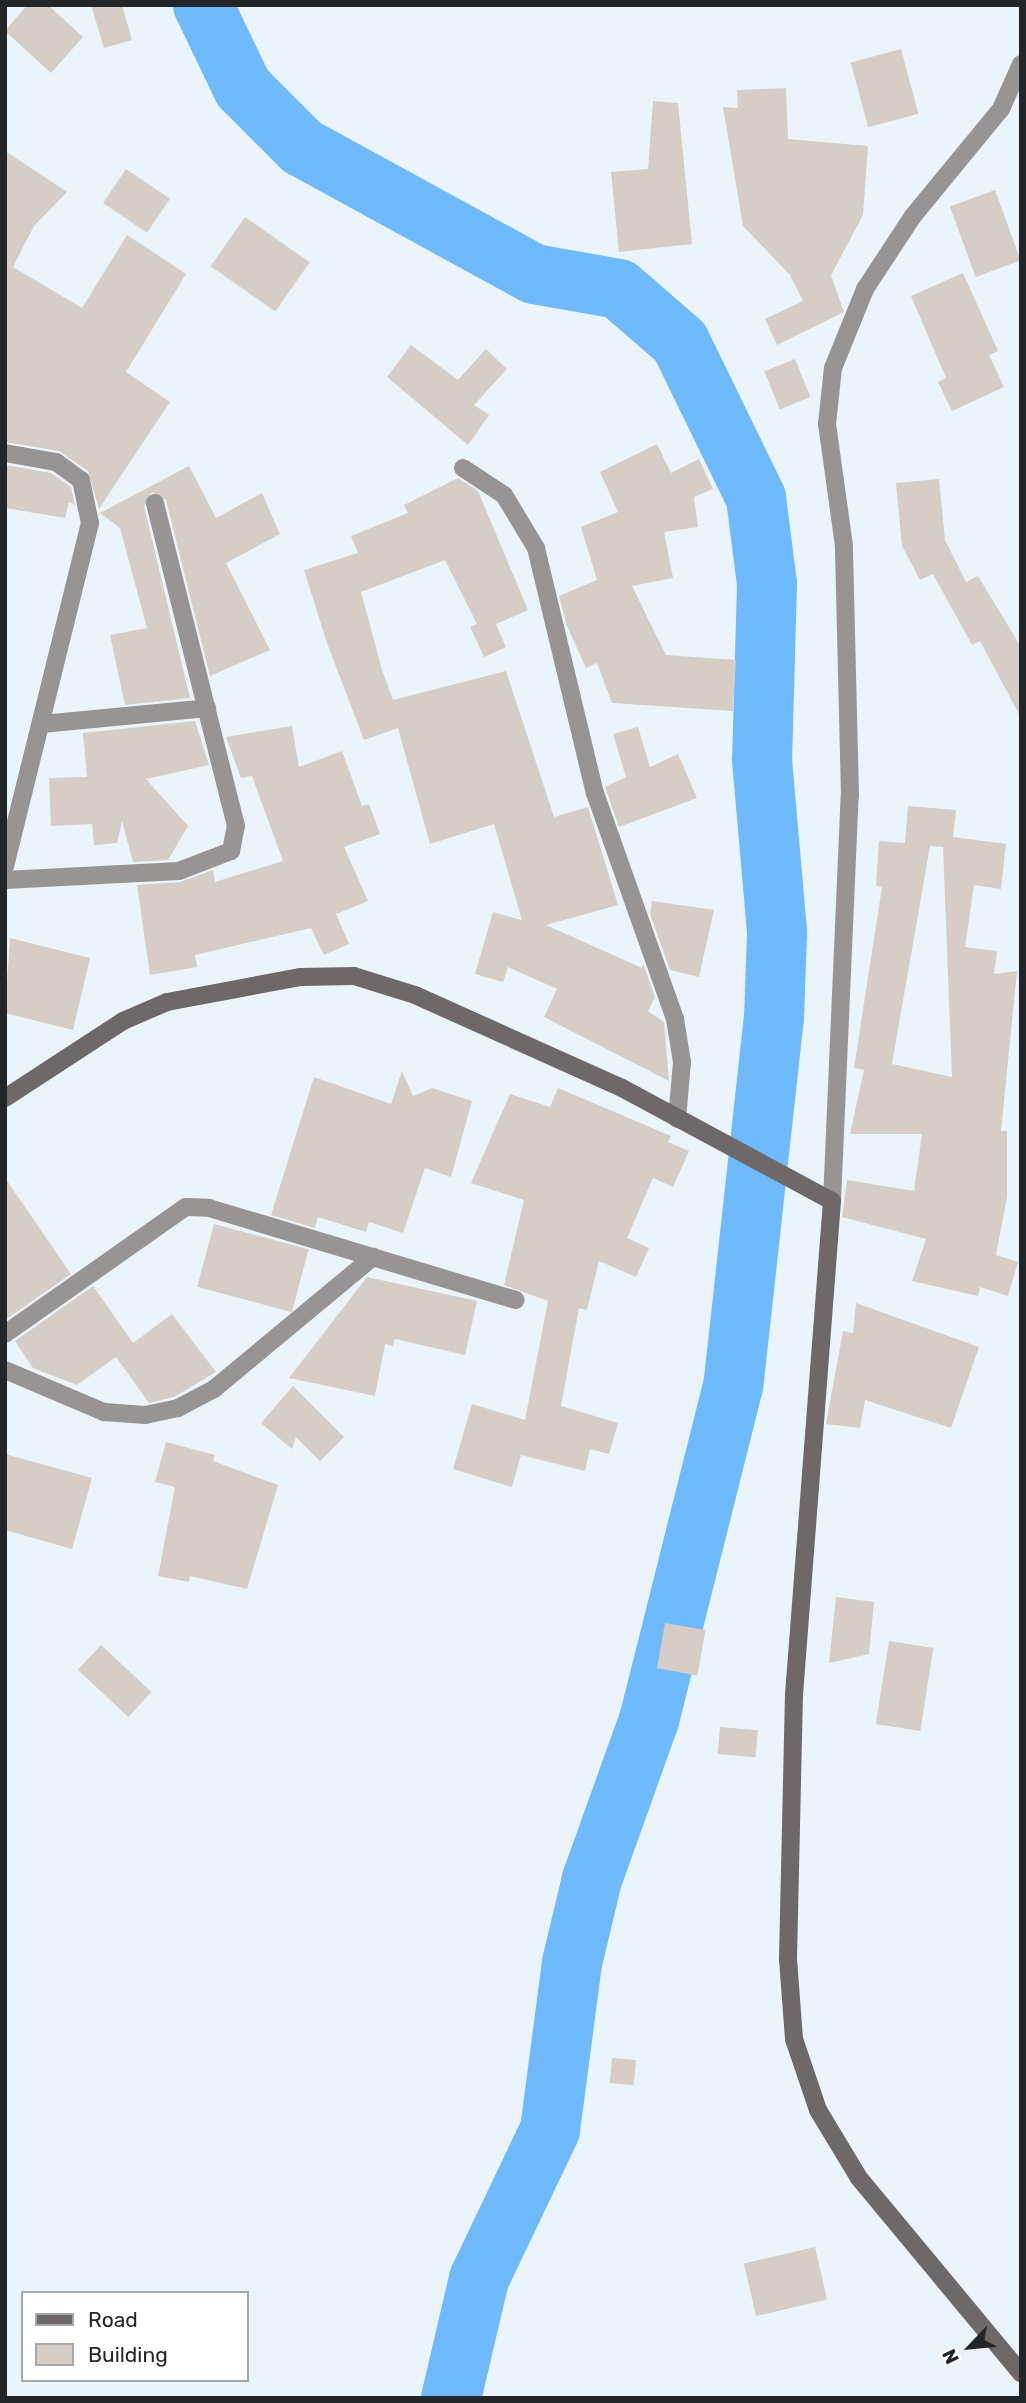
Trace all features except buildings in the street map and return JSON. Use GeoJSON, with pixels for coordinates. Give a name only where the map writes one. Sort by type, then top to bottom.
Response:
{"type":"FeatureCollection","features":[{"type":"Feature","properties":{"kind":"main road"},"geometry":{"type":"LineString","coordinates":[[5,1098],[123,1021],[167,1002],[300,977],[354,976],[415,995],[677,1119],[790,1182],[832,1201],[794,1694],[788,1958],[794,2039],[818,2109],[859,2178],[1021,2373]]}},
{"type":"Feature","properties":{"kind":"street"},"geometry":{"type":"LineString","coordinates":[[832,1201],[850,796],[844,546],[827,424],[833,368],[865,289],[913,216],[1001,109],[1021,64]]}},
{"type":"Feature","properties":{"kind":"street"},"geometry":{"type":"LineString","coordinates":[[5,453],[56,462],[80,480],[89,500],[90,523],[5,867]]}},
{"type":"Feature","properties":{"kind":"street"},"geometry":{"type":"LineString","coordinates":[[463,468],[504,495],[536,548],[595,793],[674,1019],[682,1062],[677,1119]]}},
{"type":"Feature","properties":{"kind":"street"},"geometry":{"type":"LineString","coordinates":[[5,880],[180,871],[220,860],[231,851],[236,826],[155,503]]}},
{"type":"Feature","properties":{"kind":"street"},"geometry":{"type":"LineString","coordinates":[[42,724],[207,708]]}},
{"type":"Feature","properties":{"kind":"street"},"geometry":{"type":"LineString","coordinates":[[5,1334],[186,1207],[515,1300]]}},
{"type":"Feature","properties":{"kind":"street"},"geometry":{"type":"LineString","coordinates":[[5,1370],[104,1412],[145,1415],[178,1408],[214,1389],[373,1258]]}},
{"type":"Feature","properties":{"kind":"waterway"},"geometry":{"type":"LineString","coordinates":[[203,5],[243,88],[302,147],[534,274],[619,289],[680,342],[756,498],[767,584],[762,760],[777,933],[774,1017],[733,1386],[649,1720],[592,1879],[572,1963],[550,2130],[479,2279],[451,2398]]}}]}
